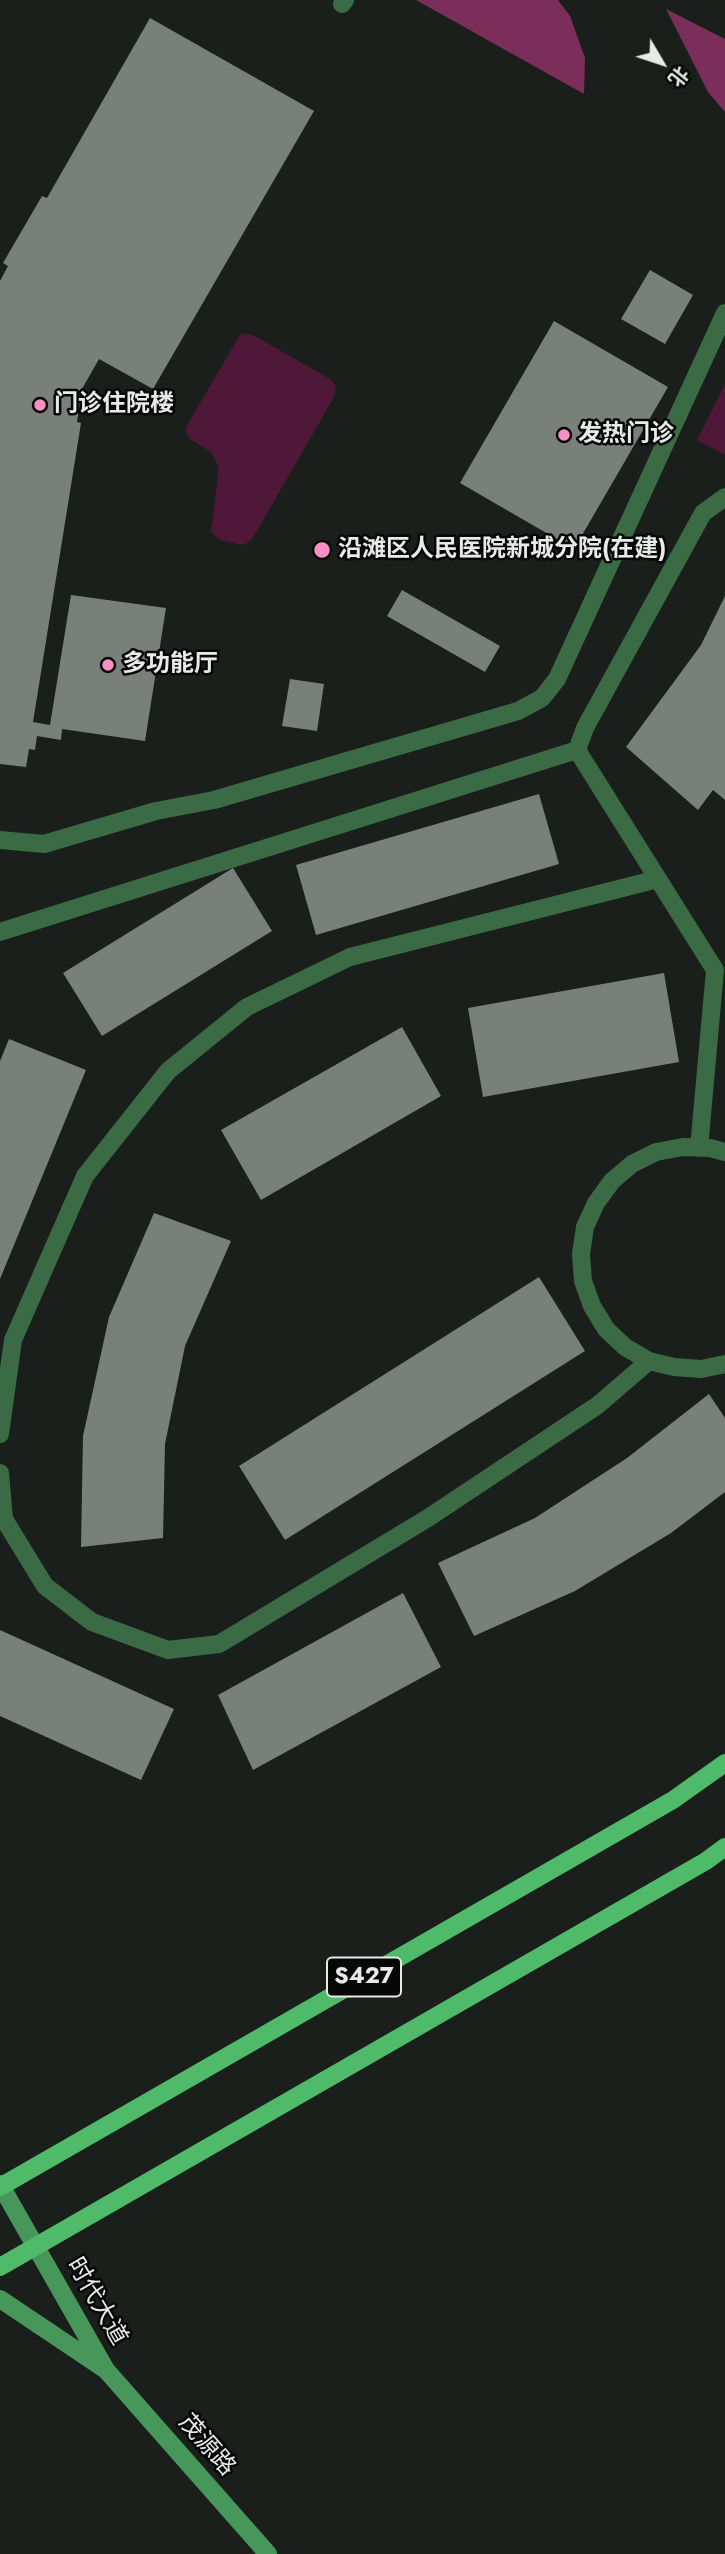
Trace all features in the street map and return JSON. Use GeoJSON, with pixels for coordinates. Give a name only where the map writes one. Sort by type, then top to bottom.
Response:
{"type":"FeatureCollection","features":[{"type":"Feature","properties":{"kind":"main road","name":"S427"},"geometry":{"type":"LineString","coordinates":[[0,2186],[674,1800],[725,1763]]}},
{"type":"Feature","properties":{"kind":"main road","name":"S427"},"geometry":{"type":"LineString","coordinates":[[0,2267],[706,1861],[725,1847]]}},
{"type":"Feature","properties":{"kind":"main road","name":"时代大道"},"geometry":{"type":"LineString","coordinates":[[0,2186],[106,2370]]}},
{"type":"Feature","properties":{"kind":"main road","name":"时代大道"},"geometry":{"type":"LineString","coordinates":[[0,2300],[106,2370]]}},
{"type":"Feature","properties":{"kind":"main road","name":"茂源路"},"geometry":{"type":"LineString","coordinates":[[106,2370],[268,2554]]}},
{"type":"Feature","properties":{"kind":"lane"},"geometry":{"type":"LineString","coordinates":[[0,840],[44,844],[156,811],[214,800],[518,711],[542,698],[557,679],[725,313]]}},
{"type":"Feature","properties":{"kind":"lane"},"geometry":{"type":"LineString","coordinates":[[577,750],[585,729],[703,513],[725,497]]}},
{"type":"Feature","properties":{"kind":"lane"},"geometry":{"type":"LineString","coordinates":[[577,750],[715,970],[699,1148]]}},
{"type":"Feature","properties":{"kind":"lane"},"geometry":{"type":"LineString","coordinates":[[0,932],[577,750]]}},
{"type":"Feature","properties":{"kind":"lane"},"geometry":{"type":"LineString","coordinates":[[0,1434],[13,1340],[85,1176],[168,1071],[247,1007],[350,957],[658,879]]}},
{"type":"Feature","properties":{"kind":"lane"},"geometry":{"type":"LineString","coordinates":[[725,1152],[683,1147],[656,1152],[632,1164],[611,1181],[596,1203],[585,1227],[581,1254],[583,1281],[592,1306],[606,1329],[625,1347],[649,1360],[674,1367],[701,1369],[725,1364]]}},
{"type":"Feature","properties":{"kind":"lane"},"geometry":{"type":"LineString","coordinates":[[0,1473],[4,1518],[44,1586],[92,1622],[168,1650],[219,1644],[428,1518],[598,1405],[649,1360]]}},
{"type":"Feature","properties":{"kind":"shaded area"},"geometry":{"type":"Polygon","coordinates":[[[416,0],[558,0],[570,16],[585,58],[584,94],[416,0]]]}},
{"type":"Feature","properties":{"kind":"shaded area"},"geometry":{"type":"Polygon","coordinates":[[[666,9],[725,39],[725,112],[708,92],[666,9]]]}},
{"type":"Feature","properties":{"kind":"shaded area"},"geometry":{"type":"Polygon","coordinates":[[[241,333],[255,336],[330,379],[336,386],[334,397],[254,536],[242,545],[220,540],[211,532],[219,467],[212,453],[190,439],[185,429],[241,333]]]}},
{"type":"Feature","properties":{"kind":"shaded area"},"geometry":{"type":"Polygon","coordinates":[[[725,384],[725,455],[697,440],[725,384]]]}},
{"type":"Feature","properties":{"kind":"building","name":"门诊住院楼"},"geometry":{"type":"Polygon","coordinates":[[[150,18],[314,111],[153,389],[99,359],[82,389],[77,422],[81,423],[33,722],[50,725],[71,595],[166,608],[145,741],[62,729],[61,740],[37,736],[35,750],[29,749],[26,767],[0,764],[0,281],[8,266],[3,263],[42,196],[47,198],[150,18]]]}},
{"type":"Feature","properties":{"kind":"building"},"geometry":{"type":"Polygon","coordinates":[[[650,270],[693,295],[665,344],[621,319],[650,270]]]}},
{"type":"Feature","properties":{"kind":"building","name":"发热门诊"},"geometry":{"type":"Polygon","coordinates":[[[554,321],[668,387],[574,549],[460,483],[554,321]]]}},
{"type":"Feature","properties":{"kind":"building"},"geometry":{"type":"Polygon","coordinates":[[[402,590],[500,646],[485,672],[387,616],[402,590]]]}},
{"type":"Feature","properties":{"kind":"building"},"geometry":{"type":"Polygon","coordinates":[[[725,596],[725,800],[713,790],[698,810],[626,747],[701,645],[725,596]]]}},
{"type":"Feature","properties":{"kind":"building"},"geometry":{"type":"Polygon","coordinates":[[[290,679],[324,684],[317,731],[282,726],[290,679]]]}},
{"type":"Feature","properties":{"kind":"building"},"geometry":{"type":"Polygon","coordinates":[[[539,794],[559,864],[316,935],[296,865],[539,794]]]}},
{"type":"Feature","properties":{"kind":"building"},"geometry":{"type":"Polygon","coordinates":[[[233,868],[272,931],[102,1036],[63,973],[233,868]]]}},
{"type":"Feature","properties":{"kind":"building"},"geometry":{"type":"Polygon","coordinates":[[[664,973],[679,1062],[483,1097],[468,1008],[664,973]]]}},
{"type":"Feature","properties":{"kind":"building"},"geometry":{"type":"Polygon","coordinates":[[[402,1027],[441,1096],[261,1200],[221,1130],[402,1027]]]}},
{"type":"Feature","properties":{"kind":"building"},"geometry":{"type":"Polygon","coordinates":[[[9,1039],[86,1070],[0,1279],[0,1061],[9,1039]]]}},
{"type":"Feature","properties":{"kind":"building"},"geometry":{"type":"Polygon","coordinates":[[[154,1213],[231,1241],[185,1346],[165,1444],[163,1538],[81,1547],[83,1436],[109,1317],[154,1213]]]}},
{"type":"Feature","properties":{"kind":"building"},"geometry":{"type":"Polygon","coordinates":[[[539,1277],[585,1351],[285,1540],[239,1466],[539,1277]]]}},
{"type":"Feature","properties":{"kind":"building"},"geometry":{"type":"Polygon","coordinates":[[[709,1394],[725,1418],[725,1492],[671,1533],[575,1591],[474,1636],[438,1563],[535,1518],[627,1458],[709,1394]]]}},
{"type":"Feature","properties":{"kind":"building"},"geometry":{"type":"Polygon","coordinates":[[[403,1593],[441,1667],[253,1770],[218,1695],[403,1593]]]}},
{"type":"Feature","properties":{"kind":"building"},"geometry":{"type":"Polygon","coordinates":[[[0,1630],[174,1709],[141,1780],[0,1716],[0,1630]]]}},
{"type":"Feature","properties":{"kind":"place","name":"门诊住院楼"},"geometry":{"type":"Point","coordinates":[40,405]}},
{"type":"Feature","properties":{"kind":"place","name":"发热门诊"},"geometry":{"type":"Point","coordinates":[564,435]}},
{"type":"Feature","properties":{"kind":"place","name":"沿滩区人民医院新城分院(在建)"},"geometry":{"type":"Point","coordinates":[322,550]}},
{"type":"Feature","properties":{"kind":"place","name":"多功能厅"},"geometry":{"type":"Point","coordinates":[108,665]}}]}
